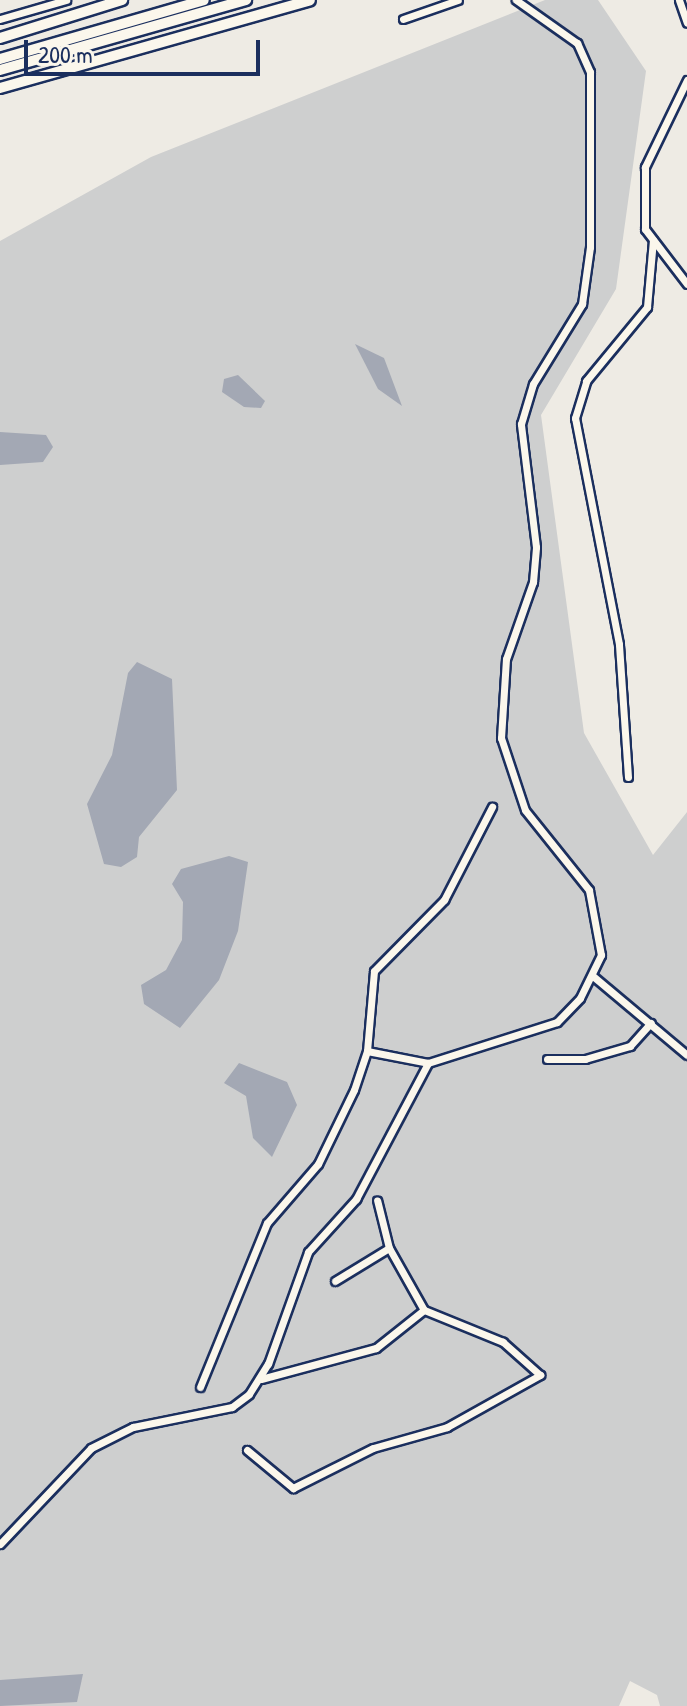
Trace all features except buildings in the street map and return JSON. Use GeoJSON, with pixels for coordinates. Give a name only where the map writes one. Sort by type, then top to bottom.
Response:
{"type":"FeatureCollection","features":[{"type":"Feature","properties":{"kind":"main road"},"geometry":{"type":"LineString","coordinates":[[0,38],[122,0]]}},
{"type":"Feature","properties":{"kind":"main road"},"geometry":{"type":"LineString","coordinates":[[0,59],[204,0]]}},
{"type":"Feature","properties":{"kind":"main road"},"geometry":{"type":"LineString","coordinates":[[0,70],[246,0]]}},
{"type":"Feature","properties":{"kind":"main road"},"geometry":{"type":"LineString","coordinates":[[0,88],[310,0]]}},
{"type":"Feature","properties":{"kind":"street"},"geometry":{"type":"LineString","coordinates":[[0,19],[66,0]]}},
{"type":"Feature","properties":{"kind":"street"},"geometry":{"type":"LineString","coordinates":[[403,19],[458,0]]}},
{"type":"Feature","properties":{"kind":"street"},"geometry":{"type":"LineString","coordinates":[[367,1051],[428,1063],[557,1022],[594,977],[601,955],[597,906],[525,810],[501,738],[506,659],[533,582],[536,537],[521,424],[533,384],[582,304],[590,247],[590,72],[577,43],[516,0]]}},
{"type":"Feature","properties":{"kind":"street"},"geometry":{"type":"LineString","coordinates":[[679,0],[687,23]]}},
{"type":"Feature","properties":{"kind":"street"},"geometry":{"type":"LineString","coordinates":[[687,80],[645,167],[645,229],[687,284]]}},
{"type":"Feature","properties":{"kind":"street"},"geometry":{"type":"LineString","coordinates":[[628,777],[619,644],[575,418],[586,381],[647,307],[653,240]]}},
{"type":"Feature","properties":{"kind":"street"},"geometry":{"type":"LineString","coordinates":[[200,1387],[267,1223],[318,1164],[367,1051],[374,971],[444,900],[492,807]]}},
{"type":"Feature","properties":{"kind":"street"},"geometry":{"type":"LineString","coordinates":[[594,977],[687,1055]]}},
{"type":"Feature","properties":{"kind":"street"},"geometry":{"type":"LineString","coordinates":[[547,1059],[585,1059],[630,1046],[651,1023]]}},
{"type":"Feature","properties":{"kind":"street"},"geometry":{"type":"LineString","coordinates":[[0,1544],[91,1448],[133,1427],[232,1407],[261,1379],[308,1252],[356,1199],[428,1063]]}},
{"type":"Feature","properties":{"kind":"street"},"geometry":{"type":"LineString","coordinates":[[247,1450],[293,1488],[373,1448],[447,1427],[540,1375],[503,1342],[424,1310],[389,1248],[377,1200]]}},
{"type":"Feature","properties":{"kind":"street"},"geometry":{"type":"LineString","coordinates":[[335,1281],[389,1248]]}},
{"type":"Feature","properties":{"kind":"street"},"geometry":{"type":"LineString","coordinates":[[261,1379],[376,1348],[424,1310]]}},
{"type":"Feature","properties":{"kind":"shaded area"},"geometry":{"type":"Polygon","coordinates":[[[545,0],[598,0],[646,71],[616,289],[541,415],[584,733],[653,855],[687,812],[687,1706],[660,1706],[657,1695],[630,1681],[619,1706],[0,1706],[0,241],[151,157],[545,0]]]}},
{"type":"Feature","properties":{"kind":"shaded area"},"geometry":{"type":"Polygon","coordinates":[[[355,344],[384,358],[402,406],[378,389],[355,344]]]}},
{"type":"Feature","properties":{"kind":"shaded area"},"geometry":{"type":"Polygon","coordinates":[[[238,375],[265,401],[261,408],[244,407],[222,392],[224,379],[238,375]]]}},
{"type":"Feature","properties":{"kind":"shaded area"},"geometry":{"type":"Polygon","coordinates":[[[0,432],[46,435],[53,447],[43,462],[0,465],[0,432]]]}},
{"type":"Feature","properties":{"kind":"shaded area"},"geometry":{"type":"Polygon","coordinates":[[[137,662],[172,679],[177,790],[139,837],[137,857],[121,867],[104,864],[87,804],[112,755],[128,673],[137,662]]]}},
{"type":"Feature","properties":{"kind":"shaded area"},"geometry":{"type":"Polygon","coordinates":[[[229,856],[248,862],[238,931],[219,980],[180,1028],[144,1004],[141,985],[166,970],[182,940],[183,902],[172,884],[181,869],[229,856]]]}},
{"type":"Feature","properties":{"kind":"shaded area"},"geometry":{"type":"Polygon","coordinates":[[[239,1063],[287,1082],[297,1105],[272,1157],[253,1138],[246,1096],[224,1083],[239,1063]]]}},
{"type":"Feature","properties":{"kind":"shaded area"},"geometry":{"type":"Polygon","coordinates":[[[83,1674],[77,1702],[0,1706],[0,1680],[83,1674]]]}}]}
